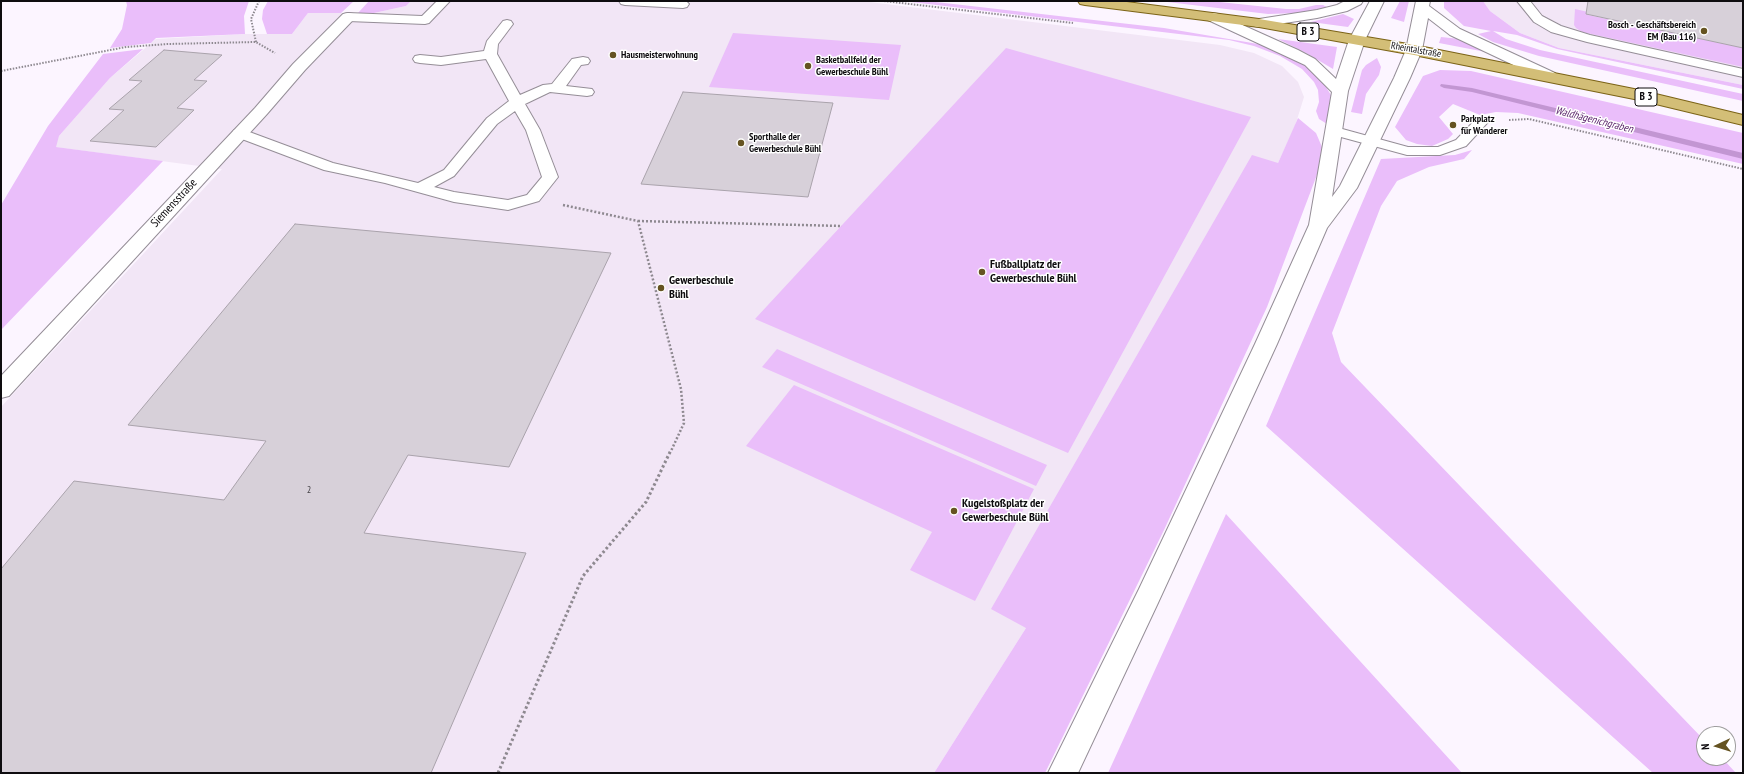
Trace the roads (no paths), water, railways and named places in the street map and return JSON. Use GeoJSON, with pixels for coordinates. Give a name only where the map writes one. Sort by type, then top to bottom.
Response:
{"type":"FeatureCollection","features":[{"type":"Feature","properties":{"kind":"main road","name":"Rheintalstraße"},"geometry":{"type":"LineString","coordinates":[[1085,1],[1259,23],[1414,50],[1639,95],[1743,120]]}},
{"type":"Feature","properties":{"kind":"street"},"geometry":{"type":"LineString","coordinates":[[1259,23],[1318,14],[1342,8],[1356,1]]}},
{"type":"Feature","properties":{"kind":"street"},"geometry":{"type":"LineString","coordinates":[[1318,226],[1340,91],[1357,40],[1377,1]]}},
{"type":"Feature","properties":{"kind":"street"},"geometry":{"type":"LineString","coordinates":[[1063,773],[1148,597],[1256,366],[1318,226],[1348,188],[1372,140],[1414,50],[1423,4]]}},
{"type":"Feature","properties":{"kind":"street"},"geometry":{"type":"LineString","coordinates":[[1423,4],[1455,32],[1549,76]]}},
{"type":"Feature","properties":{"kind":"street","name":"Siemensstraße"},"geometry":{"type":"LineString","coordinates":[[1,390],[299,67],[348,17]]}},
{"type":"Feature","properties":{"kind":"street"},"geometry":{"type":"LineString","coordinates":[[1213,17],[1310,62],[1340,91]]}},
{"type":"Feature","properties":{"kind":"lane"},"geometry":{"type":"LineString","coordinates":[[348,17],[425,20],[444,1]]}},
{"type":"Feature","properties":{"kind":"lane"},"geometry":{"type":"LineString","coordinates":[[625,1],[683,4]]}},
{"type":"Feature","properties":{"kind":"lane"},"geometry":{"type":"LineString","coordinates":[[1523,1],[1538,19],[1556,28],[1587,38],[1743,73]]}},
{"type":"Feature","properties":{"kind":"lane"},"geometry":{"type":"LineString","coordinates":[[239,133],[329,167],[386,178],[454,197],[508,205],[533,198],[550,177],[533,130],[490,54],[492,44],[507,24]]}},
{"type":"Feature","properties":{"kind":"lane"},"geometry":{"type":"LineString","coordinates":[[420,59],[441,61],[490,54]]}},
{"type":"Feature","properties":{"kind":"lane"},"geometry":{"type":"LineString","coordinates":[[556,89],[577,62],[583,61]]}},
{"type":"Feature","properties":{"kind":"lane"},"geometry":{"type":"LineString","coordinates":[[420,188],[449,173],[492,121],[517,102],[548,88],[587,92]]}},
{"type":"Feature","properties":{"kind":"lane"},"geometry":{"type":"LineString","coordinates":[[1334,131],[1372,140],[1407,151],[1440,151],[1461,143],[1482,121]]}},
{"type":"Feature","properties":{"kind":"waterway","name":"Waldhägenichgraben"},"geometry":{"type":"LineString","coordinates":[[1444,86],[1472,90],[1743,156]]}},
{"type":"Feature","properties":{"kind":"place","name":"Bosch - Geschäftsbereich EM (Bau 116)"},"geometry":{"type":"Point","coordinates":[1704,31]}},
{"type":"Feature","properties":{"kind":"place","name":"Hausmeisterwohnung"},"geometry":{"type":"Point","coordinates":[613,55]}},
{"type":"Feature","properties":{"kind":"place","name":"Basketballfeld der Gewerbeschule Bühl"},"geometry":{"type":"Point","coordinates":[808,66]}},
{"type":"Feature","properties":{"kind":"place","name":"Parkplatz für Wanderer"},"geometry":{"type":"Point","coordinates":[1453,125]}},
{"type":"Feature","properties":{"kind":"place","name":"Sporthalle der Gewerbeschule Bühl"},"geometry":{"type":"Point","coordinates":[741,143]}},
{"type":"Feature","properties":{"kind":"place","name":"Fußballplatz der Gewerbeschule Bühl"},"geometry":{"type":"Point","coordinates":[982,272]}},
{"type":"Feature","properties":{"kind":"place","name":"Gewerbeschule Bühl"},"geometry":{"type":"Point","coordinates":[661,288]}},
{"type":"Feature","properties":{"kind":"place","name":"Kugelstoßplatz der Gewerbeschule Bühl"},"geometry":{"type":"Point","coordinates":[954,511]}}]}
